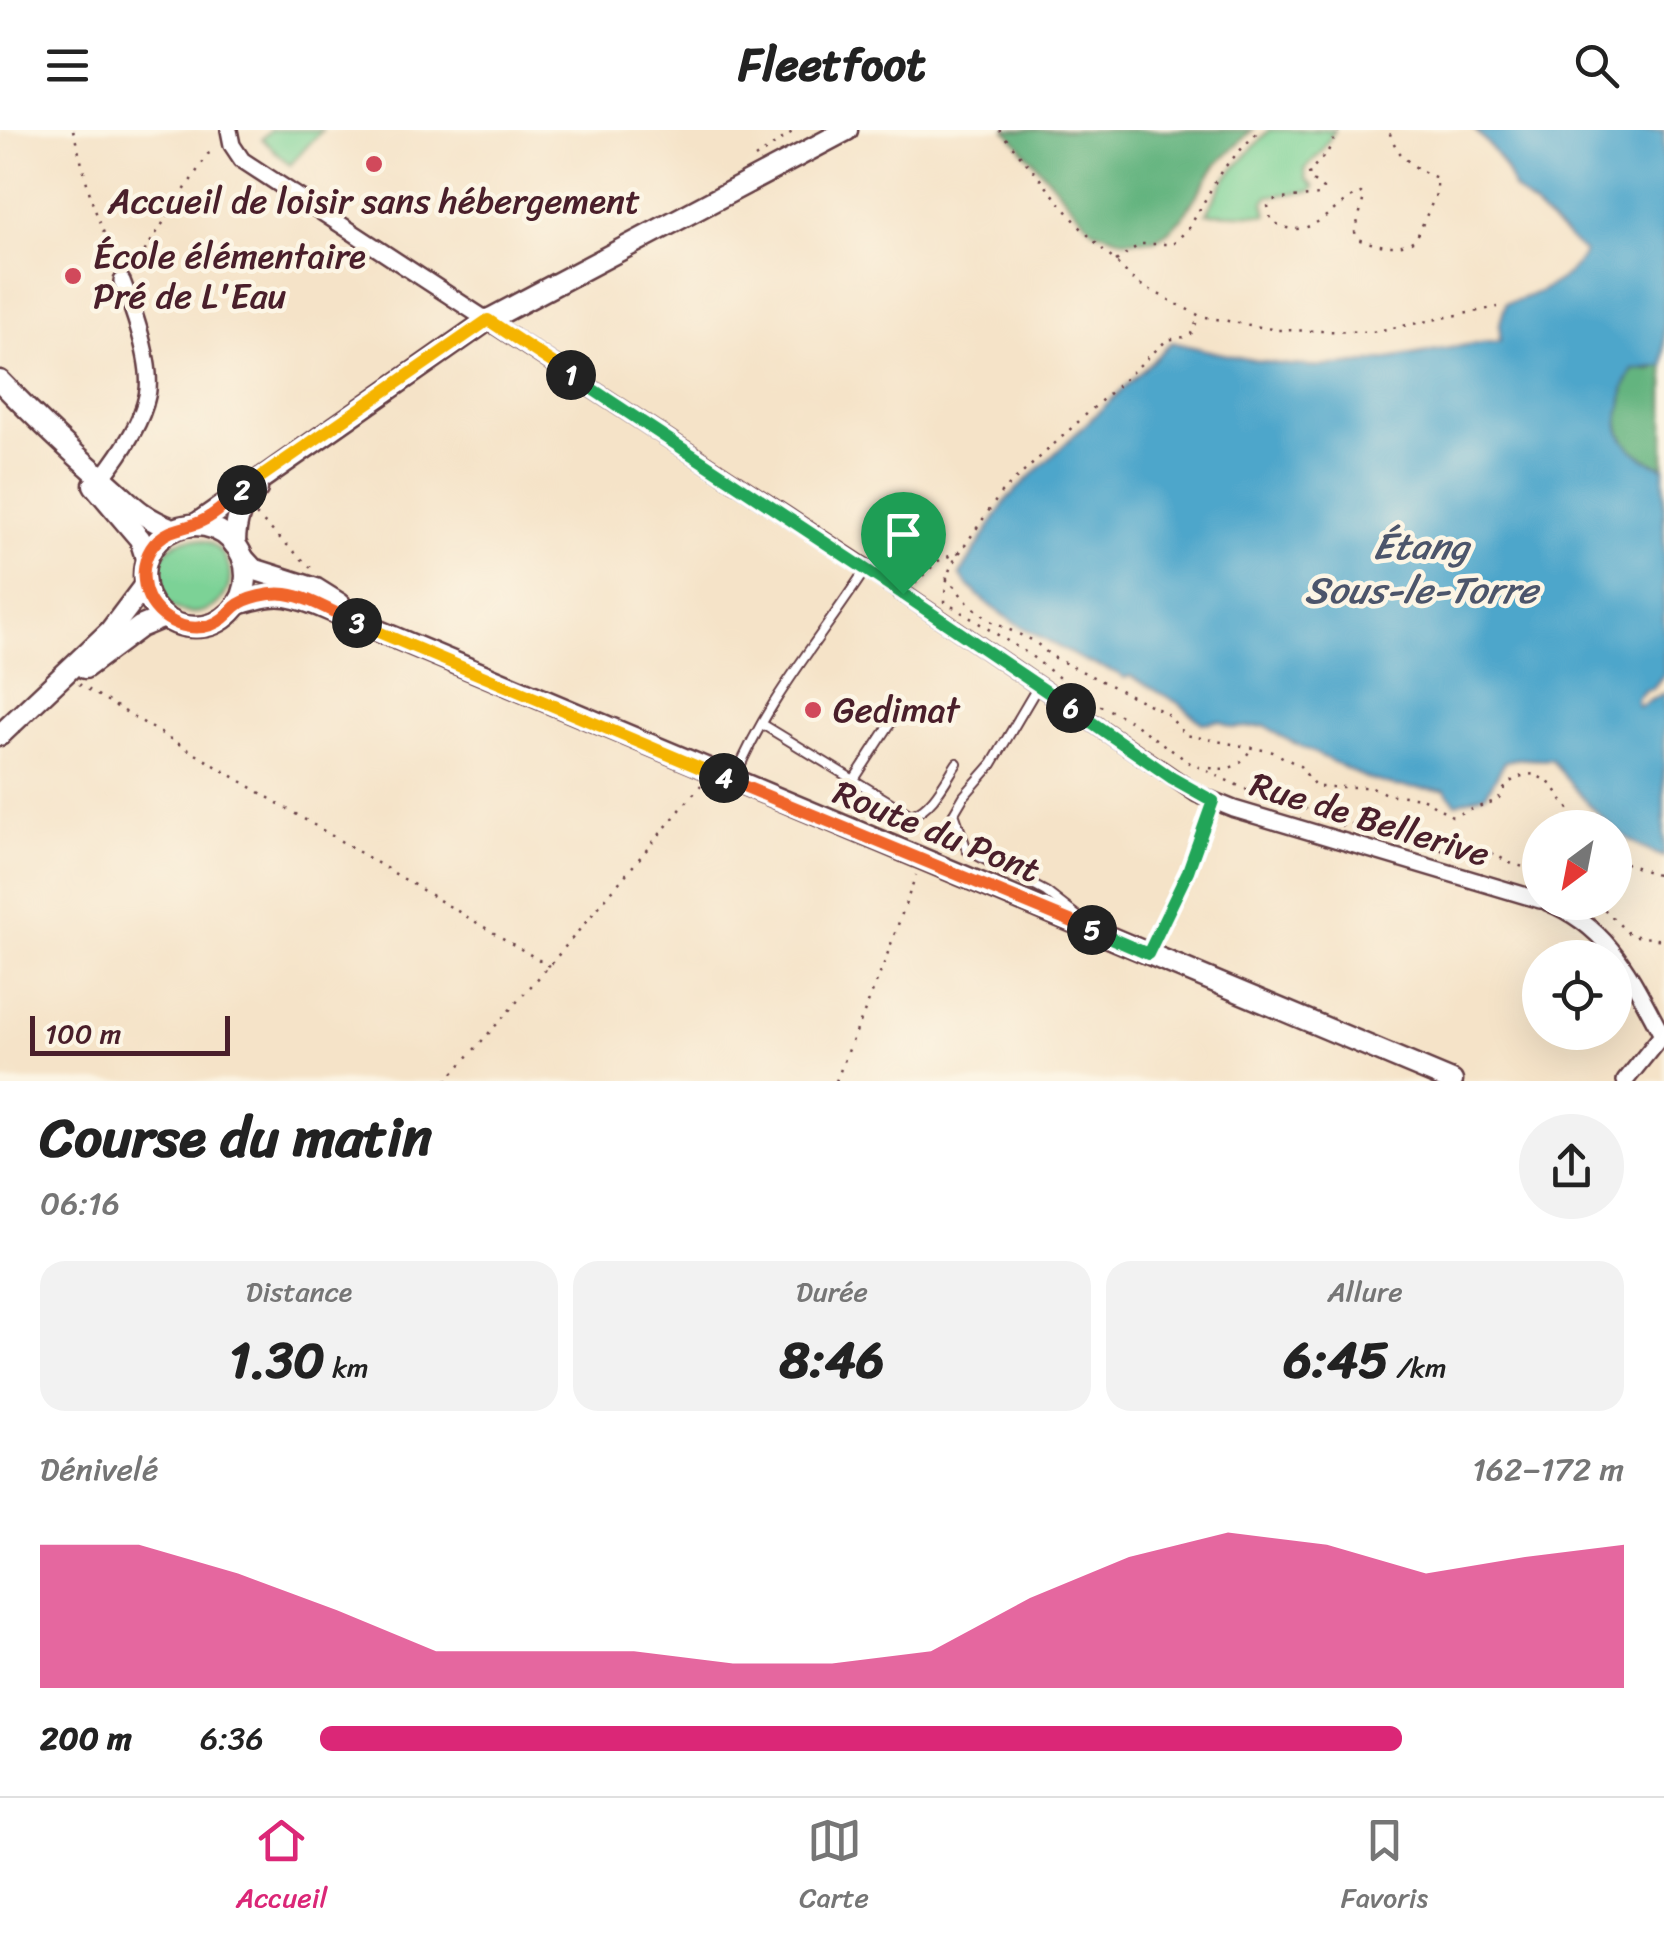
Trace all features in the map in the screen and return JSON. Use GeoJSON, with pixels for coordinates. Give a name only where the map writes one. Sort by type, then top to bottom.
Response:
{"type":"FeatureCollection","features":[{"type":"Feature","properties":{"kind":"main road"},"geometry":{"type":"LineString","coordinates":[[146,558],[152,546],[172,530],[210,517],[253,482],[488,320],[847,130]]}},
{"type":"Feature","properties":{"kind":"main road"},"geometry":{"type":"LineString","coordinates":[[0,382],[76,459],[134,510],[172,530]]}},
{"type":"Feature","properties":{"kind":"main road"},"geometry":{"type":"LineString","coordinates":[[76,459],[140,539],[146,558],[144,586],[155,608],[179,625],[196,627],[227,616],[238,604],[244,589],[235,521],[242,507],[280,466]]}},
{"type":"Feature","properties":{"kind":"main road"},"geometry":{"type":"LineString","coordinates":[[194,525],[210,527],[239,552]]}},
{"type":"Feature","properties":{"kind":"main road","name":"Route du Pont"},"geometry":{"type":"LineString","coordinates":[[239,552],[253,568],[316,589],[396,640]]}},
{"type":"Feature","properties":{"kind":"main road"},"geometry":{"type":"LineString","coordinates":[[0,735],[110,631],[144,586]]}},
{"type":"Feature","properties":{"kind":"main road","name":"Route du Pont"},"geometry":{"type":"LineString","coordinates":[[238,604],[270,594],[288,594],[1452,1081]]}},
{"type":"Feature","properties":{"kind":"main road"},"geometry":{"type":"LineString","coordinates":[[19,716],[140,628],[164,617]]}},
{"type":"Feature","properties":{"kind":"street","name":"Rue de Bellerive"},"geometry":{"type":"LineString","coordinates":[[230,137],[242,160],[866,568],[1172,778],[1213,801],[1522,895]]}},
{"type":"Feature","properties":{"kind":"street"},"geometry":{"type":"LineString","coordinates":[[102,478],[119,457],[148,395],[144,354],[122,281]]}},
{"type":"Feature","properties":{"kind":"street","name":"Rue de Bellerive"},"geometry":{"type":"LineString","coordinates":[[1582,920],[1607,943],[1632,979],[1662,1035],[1625,1081]]}},
{"type":"Feature","properties":{"kind":"lane"},"geometry":{"type":"LineString","coordinates":[[733,782],[762,724],[866,568]]}},
{"type":"Feature","properties":{"kind":"lane"},"geometry":{"type":"LineString","coordinates":[[1038,686],[992,764],[954,813],[968,850],[1046,892],[1100,934]]}},
{"type":"Feature","properties":{"kind":"lane"},"geometry":{"type":"LineString","coordinates":[[853,781],[892,721]]}},
{"type":"Feature","properties":{"kind":"lane"},"geometry":{"type":"LineString","coordinates":[[762,724],[903,812],[916,814],[932,800],[957,763]]}},
{"type":"Feature","properties":{"kind":"path"},"geometry":{"type":"LineString","coordinates":[[73,130],[92,202],[122,281]]}},
{"type":"Feature","properties":{"kind":"path"},"geometry":{"type":"LineString","coordinates":[[999,130],[1081,228],[1137,284],[1200,316],[1277,330],[1372,332],[1498,307]]}},
{"type":"Feature","properties":{"kind":"path"},"geometry":{"type":"LineString","coordinates":[[1115,262],[1140,244],[1173,244],[1189,228],[1222,170],[1260,130]]}},
{"type":"Feature","properties":{"kind":"path"},"geometry":{"type":"LineString","coordinates":[[1339,130],[1327,153],[1309,172],[1310,179],[1323,189],[1320,195],[1273,200],[1268,206],[1271,220],[1289,227],[1312,225],[1362,193],[1357,239],[1373,244],[1410,244],[1438,192],[1437,178],[1416,169],[1394,150],[1390,130]]}},
{"type":"Feature","properties":{"kind":"path"},"geometry":{"type":"LineString","coordinates":[[122,281],[208,154],[230,137]]}},
{"type":"Feature","properties":{"kind":"path"},"geometry":{"type":"LineString","coordinates":[[1200,316],[1190,336],[1167,340],[1001,493],[949,566],[945,602],[1186,760],[1277,804],[1301,806],[1325,825]]}},
{"type":"Feature","properties":{"kind":"path"},"geometry":{"type":"LineString","coordinates":[[255,508],[256,516],[318,575]]}},
{"type":"Feature","properties":{"kind":"path"},"geometry":{"type":"LineString","coordinates":[[903,594],[938,561],[961,551]]}},
{"type":"Feature","properties":{"kind":"path"},"geometry":{"type":"LineString","coordinates":[[946,577],[968,603],[992,622],[1166,713],[1186,735],[1274,752],[1300,766],[1316,786],[1372,786],[1386,794],[1422,798],[1452,816],[1498,800],[1504,786],[1519,775],[1535,774],[1552,785],[1569,810]]}},
{"type":"Feature","properties":{"kind":"path"},"geometry":{"type":"LineString","coordinates":[[70,678],[549,966]]}},
{"type":"Feature","properties":{"kind":"path"},"geometry":{"type":"LineString","coordinates":[[1204,768],[1227,770],[1244,762],[1252,748]]}},
{"type":"Feature","properties":{"kind":"path"},"geometry":{"type":"LineString","coordinates":[[446,1081],[549,966],[711,772]]}},
{"type":"Feature","properties":{"kind":"path"},"geometry":{"type":"LineString","coordinates":[[1148,954],[1188,871],[1213,801]]}},
{"type":"Feature","properties":{"kind":"path"},"geometry":{"type":"LineString","coordinates":[[1337,827],[1351,823],[1361,830],[1458,855],[1476,849],[1522,866]]}},
{"type":"Feature","properties":{"kind":"path"},"geometry":{"type":"LineString","coordinates":[[836,1081],[922,860]]}},
{"type":"Feature","properties":{"kind":"path"},"geometry":{"type":"LineString","coordinates":[[1632,866],[1664,878]]}},
{"type":"Feature","properties":{"kind":"path"},"geometry":{"type":"LineString","coordinates":[[1615,920],[1630,935],[1664,940]]}},
{"type":"Feature","properties":{"kind":"green space"},"geometry":{"type":"Polygon","coordinates":[[[270,130],[322,130],[290,165],[262,139],[270,130]]]}},
{"type":"Feature","properties":{"kind":"green space"},"geometry":{"type":"Polygon","coordinates":[[[1006,130],[1252,130],[1216,165],[1182,218],[1167,232],[1154,240],[1124,240],[1093,230],[1006,130]]]}},
{"type":"Feature","properties":{"kind":"green space"},"geometry":{"type":"Polygon","coordinates":[[[1269,130],[1335,130],[1305,169],[1306,179],[1314,187],[1312,191],[1269,196],[1264,202],[1267,215],[1207,213],[1225,179],[1269,130]]]}},
{"type":"Feature","properties":{"kind":"green space"},"geometry":{"type":"Polygon","coordinates":[[[1664,366],[1664,468],[1632,449],[1619,426],[1625,388],[1633,369],[1651,370],[1664,366]]]}},
{"type":"Feature","properties":{"kind":"green space"},"geometry":{"type":"Polygon","coordinates":[[[193,539],[219,550],[230,576],[219,602],[193,613],[167,602],[156,576],[167,550],[193,539]]]}},
{"type":"Feature","properties":{"kind":"water","name":"Étang Sous-le-Torre"},"geometry":{"type":"Polygon","coordinates":[[[1475,130],[1664,130],[1664,366],[1633,370],[1619,412],[1619,426],[1632,449],[1664,468],[1664,674],[1637,699],[1638,707],[1664,693],[1664,857],[1632,841],[1632,810],[1595,810],[1551,759],[1505,762],[1486,794],[1456,803],[1445,790],[1395,786],[1366,778],[1266,726],[1233,728],[1219,721],[1202,723],[1180,704],[1130,676],[1125,678],[1081,659],[1013,622],[960,575],[1007,499],[1172,342],[1259,361],[1325,366],[1500,341],[1506,303],[1562,278],[1584,252],[1513,188],[1498,157],[1475,130]]]}},
{"type":"Feature","properties":{"kind":"place","name":"Accueil de loisir sans hébergement"},"geometry":{"type":"Point","coordinates":[374,164]}},
{"type":"Feature","properties":{"kind":"place","name":"École élémentaire Pré de L'Eau"},"geometry":{"type":"Point","coordinates":[73,276]}},
{"type":"Feature","properties":{"kind":"place","name":"Gedimat"},"geometry":{"type":"Point","coordinates":[813,710]}},
{"type":"Feature","properties":{"kind":"route"},"geometry":{"type":"LineString","coordinates":[[488,320],[903,594],[1172,778],[1213,801],[1188,871],[1148,954],[288,594],[270,594],[238,604],[212,624],[179,625],[164,617],[148,598],[143,572],[152,546],[162,536],[210,517],[253,482],[488,320]]}}]}
